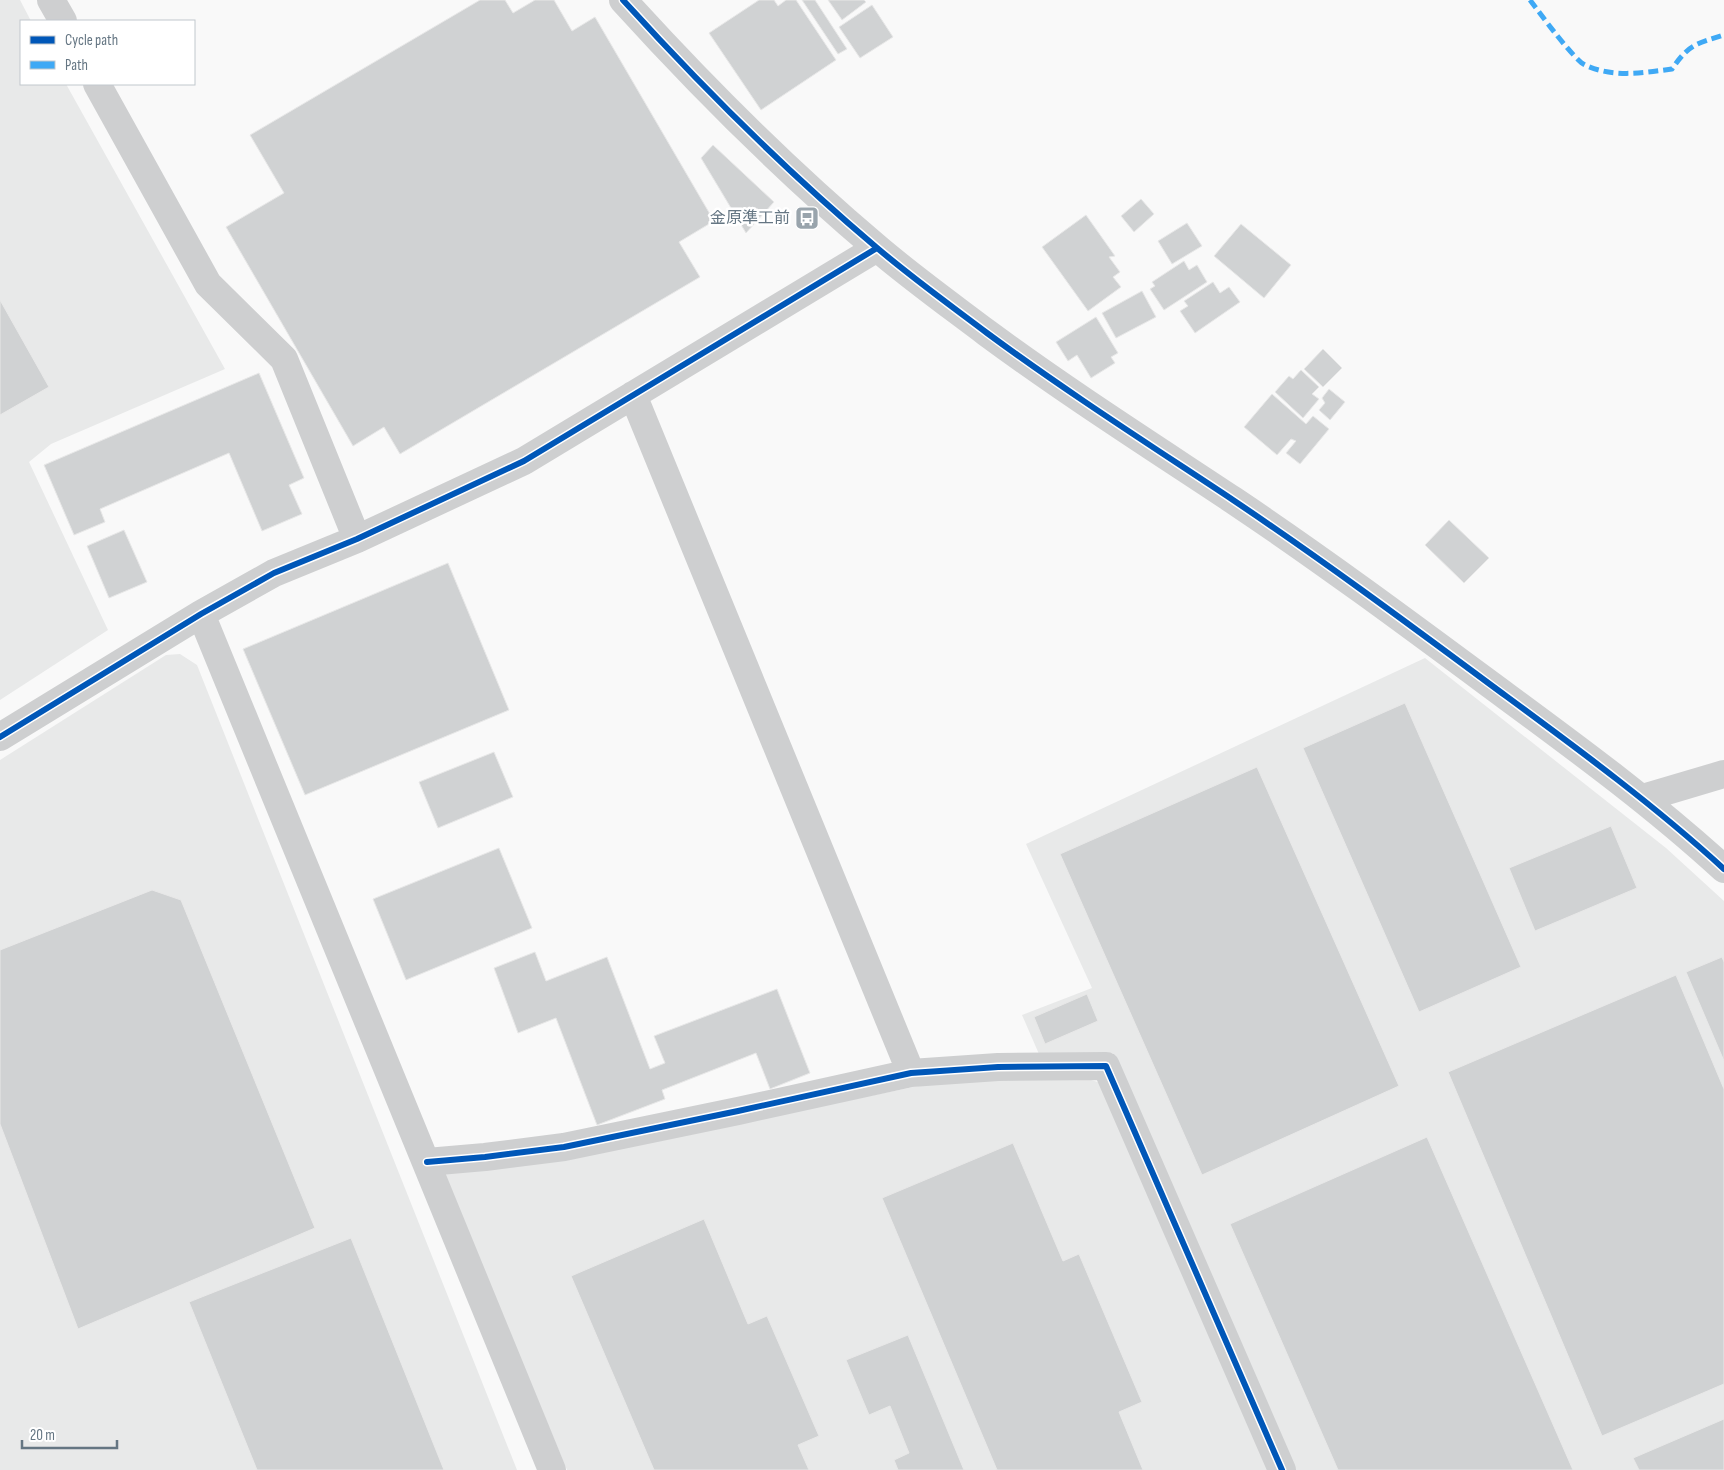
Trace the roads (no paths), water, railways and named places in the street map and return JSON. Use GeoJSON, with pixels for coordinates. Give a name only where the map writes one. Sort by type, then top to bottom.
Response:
{"type":"FeatureCollection","features":[{"type":"Feature","properties":{"kind":"street"},"geometry":{"type":"LineString","coordinates":[[51,0],[62,20]]}},
{"type":"Feature","properties":{"kind":"street"},"geometry":{"type":"LineString","coordinates":[[623,0],[668,50],[754,135],[877,248],[988,334],[1133,436],[1313,556],[1431,640],[1643,798],[1724,869]]}},
{"type":"Feature","properties":{"kind":"street"},"geometry":{"type":"LineString","coordinates":[[99,85],[208,284],[284,359],[357,539]]}},
{"type":"Feature","properties":{"kind":"street"},"geometry":{"type":"LineString","coordinates":[[0,737],[201,614],[274,573],[357,539],[524,461],[877,248]]}},
{"type":"Feature","properties":{"kind":"street"},"geometry":{"type":"LineString","coordinates":[[633,396],[911,1074]]}},
{"type":"Feature","properties":{"kind":"street"},"geometry":{"type":"LineString","coordinates":[[201,614],[552,1470]]}},
{"type":"Feature","properties":{"kind":"street"},"geometry":{"type":"LineString","coordinates":[[1643,798],[1724,774]]}},
{"type":"Feature","properties":{"kind":"street"},"geometry":{"type":"LineString","coordinates":[[426,1162],[505,1155],[564,1147],[911,1074],[998,1067],[1106,1066],[1282,1470]]}},
{"type":"Feature","properties":{"kind":"place","name":"金原準工前"},"geometry":{"type":"Point","coordinates":[807,218]}}]}
